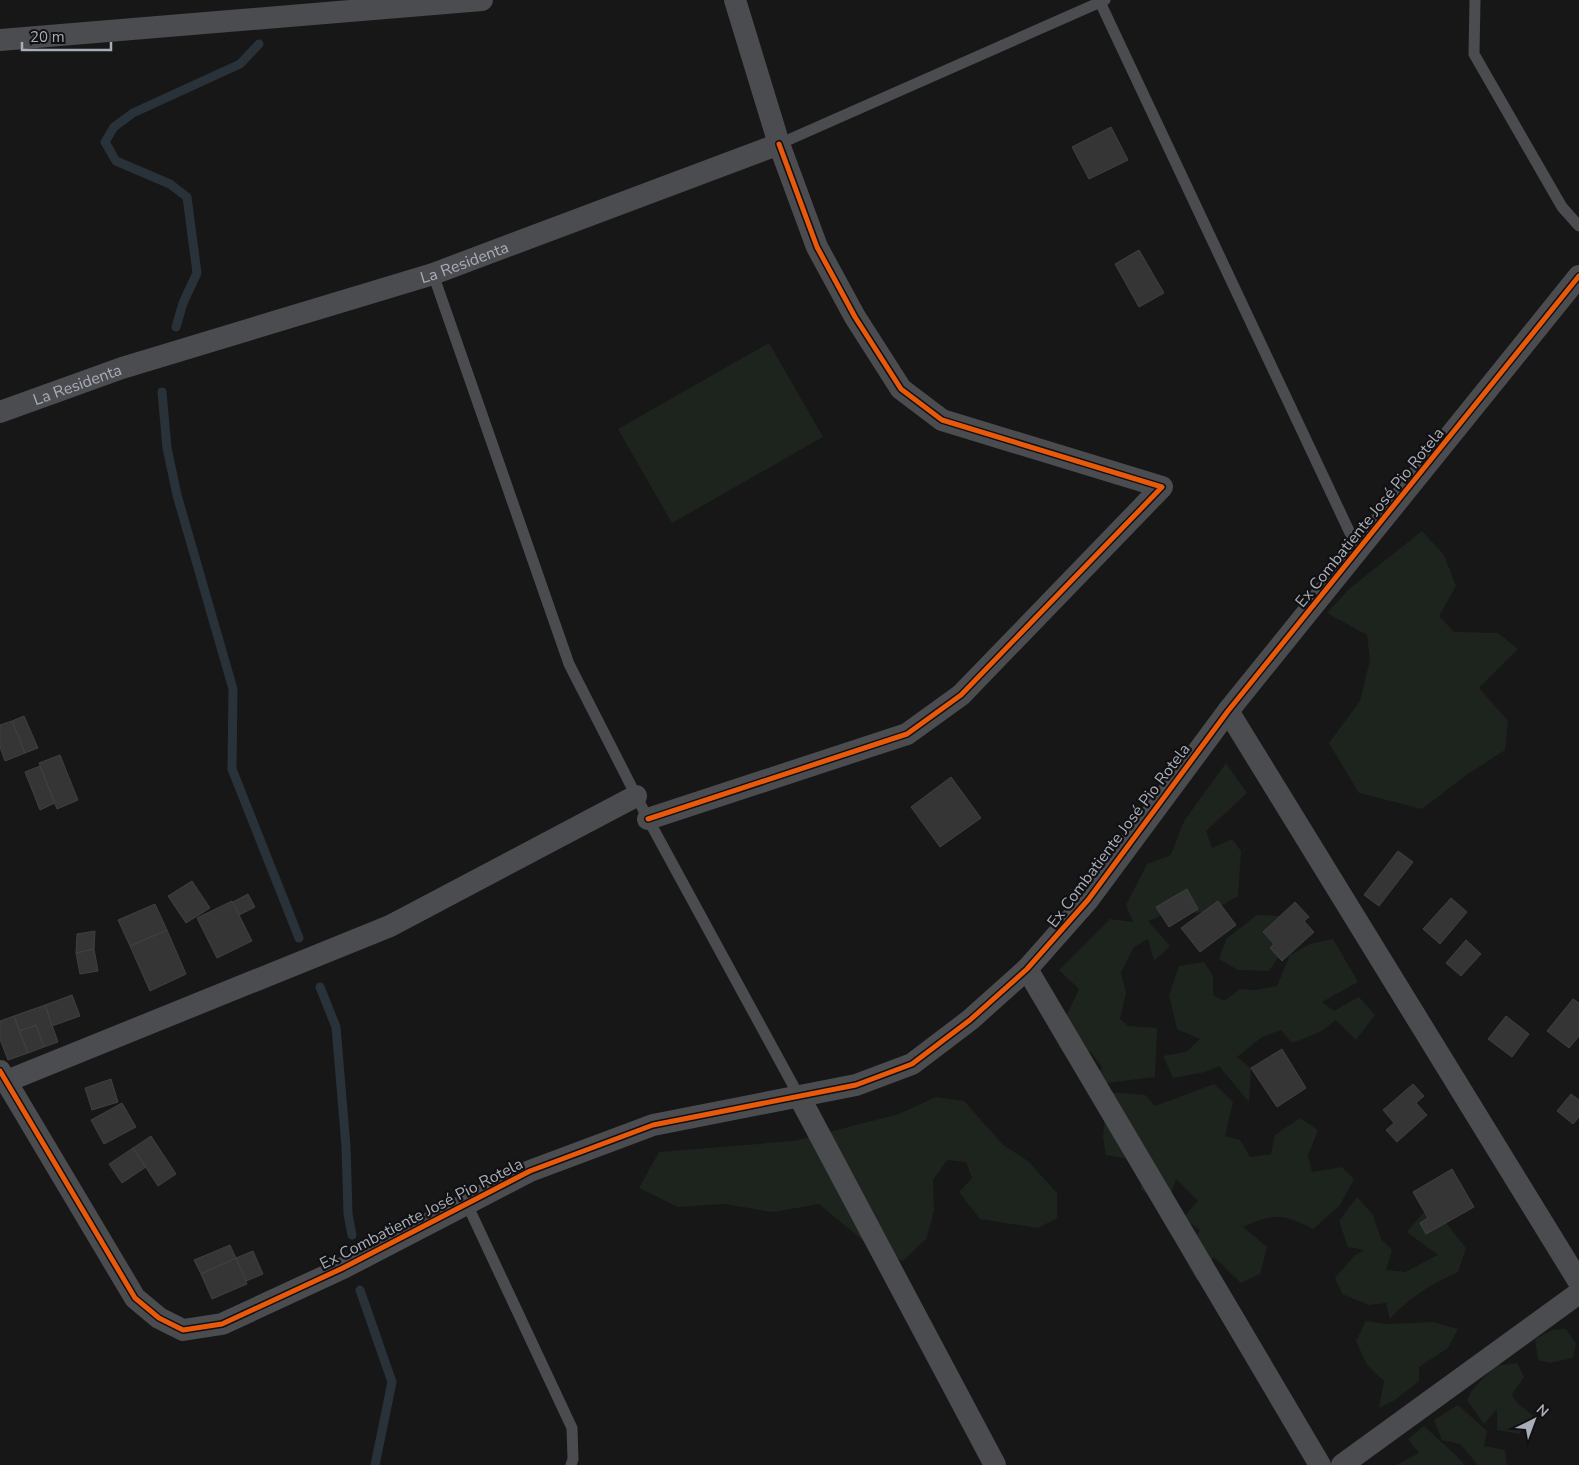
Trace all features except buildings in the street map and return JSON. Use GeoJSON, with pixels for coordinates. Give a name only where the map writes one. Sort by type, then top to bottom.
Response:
{"type":"FeatureCollection","features":[{"type":"Feature","properties":{"kind":"street"},"geometry":{"type":"LineString","coordinates":[[0,40],[482,0]]}},
{"type":"Feature","properties":{"kind":"street"},"geometry":{"type":"LineString","coordinates":[[648,819],[907,734],[961,695],[1162,487],[942,420],[901,389],[855,317],[817,247],[779,144],[735,0]]}},
{"type":"Feature","properties":{"kind":"street","name":"La Residenta"},"geometry":{"type":"LineString","coordinates":[[0,412],[122,368],[433,274],[779,144]]}},
{"type":"Feature","properties":{"kind":"street","name":"Ex Combatiente José Pio Rotela"},"geometry":{"type":"LineString","coordinates":[[4,1076],[134,1298],[159,1318],[183,1330],[222,1324],[343,1268],[530,1170],[653,1125],[800,1098],[856,1085],[912,1064],[970,1020],[1026,969],[1088,900],[1228,711],[1577,283]]}},
{"type":"Feature","properties":{"kind":"street"},"geometry":{"type":"LineString","coordinates":[[1228,711],[1579,1282]]}},
{"type":"Feature","properties":{"kind":"street"},"geometry":{"type":"LineString","coordinates":[[4,1076],[390,926],[636,796]]}},
{"type":"Feature","properties":{"kind":"street"},"geometry":{"type":"LineString","coordinates":[[1026,969],[1320,1465]]}},
{"type":"Feature","properties":{"kind":"street"},"geometry":{"type":"LineString","coordinates":[[800,1098],[995,1465]]}},
{"type":"Feature","properties":{"kind":"street"},"geometry":{"type":"LineString","coordinates":[[1353,1462],[1579,1293]]}},
{"type":"Feature","properties":{"kind":"lane"},"geometry":{"type":"LineString","coordinates":[[1475,0],[1474,54],[1562,207],[1579,226]]}},
{"type":"Feature","properties":{"kind":"lane"},"geometry":{"type":"LineString","coordinates":[[779,144],[1102,1],[1358,550]]}},
{"type":"Feature","properties":{"kind":"lane"},"geometry":{"type":"LineString","coordinates":[[433,274],[569,664],[648,819],[800,1098]]}},
{"type":"Feature","properties":{"kind":"lane"},"geometry":{"type":"LineString","coordinates":[[466,1202],[572,1428],[573,1460],[571,1465]]}},
{"type":"Feature","properties":{"kind":"shaded area"},"geometry":{"type":"Polygon","coordinates":[[[769,343],[823,437],[672,523],[618,429],[769,343]]]}},
{"type":"Feature","properties":{"kind":"shaded area"},"geometry":{"type":"Polygon","coordinates":[[[1422,531],[1444,555],[1456,586],[1439,616],[1454,632],[1498,633],[1518,649],[1479,688],[1508,721],[1505,750],[1465,776],[1422,809],[1359,793],[1329,743],[1360,701],[1370,660],[1367,635],[1327,613],[1349,589],[1422,531]]]}},
{"type":"Feature","properties":{"kind":"shaded area"},"geometry":{"type":"Polygon","coordinates":[[[1226,763],[1247,793],[1206,831],[1212,848],[1232,839],[1241,851],[1238,896],[1209,913],[1171,912],[1148,921],[1170,946],[1154,961],[1148,939],[1134,947],[1121,972],[1126,993],[1120,1019],[1128,1026],[1157,1028],[1155,1077],[1090,1085],[1102,1067],[1090,1051],[1078,1071],[1059,1047],[1065,1019],[1079,989],[1059,970],[1110,919],[1133,922],[1126,905],[1147,864],[1171,855],[1184,821],[1226,763]]]}},
{"type":"Feature","properties":{"kind":"shaded area"},"geometry":{"type":"Polygon","coordinates":[[[1257,915],[1283,916],[1284,949],[1269,971],[1238,970],[1219,959],[1226,939],[1257,915]]]}},
{"type":"Feature","properties":{"kind":"shaded area"},"geometry":{"type":"Polygon","coordinates":[[[1333,939],[1358,982],[1322,1002],[1334,1011],[1359,997],[1375,1015],[1356,1040],[1336,1020],[1320,1032],[1292,1043],[1281,1030],[1262,1037],[1237,1057],[1251,1068],[1249,1102],[1219,1066],[1205,1072],[1173,1078],[1163,1056],[1186,1052],[1200,1039],[1177,1029],[1169,995],[1179,966],[1204,962],[1213,976],[1213,995],[1224,1001],[1240,989],[1255,990],[1277,986],[1290,955],[1310,944],[1333,939]]]}},
{"type":"Feature","properties":{"kind":"shaded area"},"geometry":{"type":"Polygon","coordinates":[[[1214,1084],[1233,1102],[1225,1136],[1240,1140],[1250,1157],[1271,1154],[1275,1135],[1300,1118],[1318,1130],[1308,1155],[1312,1172],[1342,1167],[1354,1179],[1340,1205],[1313,1229],[1293,1220],[1278,1217],[1263,1219],[1243,1227],[1267,1247],[1260,1274],[1241,1283],[1214,1257],[1197,1281],[1183,1255],[1200,1230],[1183,1218],[1198,1201],[1176,1179],[1168,1203],[1141,1190],[1142,1161],[1106,1155],[1103,1137],[1107,1092],[1145,1095],[1155,1106],[1214,1084]]]}},
{"type":"Feature","properties":{"kind":"shaded area"},"geometry":{"type":"Polygon","coordinates":[[[936,1097],[964,1101],[1003,1145],[1028,1161],[1057,1193],[1057,1218],[1038,1228],[980,1219],[959,1192],[972,1178],[966,1162],[947,1160],[933,1180],[934,1211],[926,1239],[903,1261],[867,1244],[819,1204],[773,1212],[724,1204],[678,1207],[639,1188],[659,1152],[794,1141],[899,1114],[936,1097]]]}},
{"type":"Feature","properties":{"kind":"shaded area"},"geometry":{"type":"Polygon","coordinates":[[[1357,1197],[1373,1215],[1381,1239],[1392,1250],[1386,1270],[1405,1272],[1438,1255],[1407,1232],[1431,1204],[1466,1248],[1458,1272],[1421,1292],[1390,1319],[1386,1303],[1369,1305],[1342,1294],[1335,1278],[1354,1256],[1364,1250],[1348,1247],[1339,1221],[1357,1197]]]}},
{"type":"Feature","properties":{"kind":"shaded area"},"geometry":{"type":"Polygon","coordinates":[[[1366,1321],[1387,1324],[1433,1322],[1458,1329],[1448,1348],[1419,1367],[1419,1381],[1395,1400],[1379,1408],[1384,1381],[1367,1365],[1356,1341],[1366,1321]]]}},
{"type":"Feature","properties":{"kind":"shaded area"},"geometry":{"type":"Polygon","coordinates":[[[1566,1329],[1576,1343],[1573,1358],[1550,1363],[1538,1360],[1535,1339],[1552,1330],[1566,1329]]]}},
{"type":"Feature","properties":{"kind":"shaded area"},"geometry":{"type":"Polygon","coordinates":[[[1517,1363],[1524,1377],[1512,1394],[1516,1402],[1533,1416],[1519,1434],[1497,1430],[1497,1409],[1484,1424],[1467,1400],[1472,1390],[1495,1366],[1517,1363]]]}},
{"type":"Feature","properties":{"kind":"shaded area"},"geometry":{"type":"Polygon","coordinates":[[[1458,1405],[1487,1431],[1484,1446],[1505,1450],[1507,1465],[1478,1465],[1460,1444],[1442,1440],[1434,1420],[1458,1405]]]}},
{"type":"Feature","properties":{"kind":"shaded area"},"geometry":{"type":"Polygon","coordinates":[[[1424,1426],[1463,1462],[1463,1465],[1396,1465],[1419,1453],[1408,1439],[1424,1426]]]}},
{"type":"Feature","properties":{"kind":"waterway"},"geometry":{"type":"LineString","coordinates":[[176,327],[183,303],[197,273],[187,197],[170,184],[116,161],[105,142],[114,127],[133,113],[240,64],[259,44]]}},
{"type":"Feature","properties":{"kind":"waterway"},"geometry":{"type":"LineString","coordinates":[[162,392],[167,448],[177,495],[233,689],[232,769],[299,938]]}},
{"type":"Feature","properties":{"kind":"waterway"},"geometry":{"type":"LineString","coordinates":[[320,987],[336,1027],[346,1146],[348,1214],[352,1235]]}},
{"type":"Feature","properties":{"kind":"waterway"},"geometry":{"type":"LineString","coordinates":[[360,1290],[392,1382],[375,1465]]}},
{"type":"Feature","properties":{"kind":"cycle path"},"geometry":{"type":"LineString","coordinates":[[648,819],[907,734],[961,695],[1162,487],[942,420],[901,389],[855,317],[817,247],[779,144]]}},
{"type":"Feature","properties":{"kind":"cycle path"},"geometry":{"type":"LineString","coordinates":[[0,1071],[135,1298],[159,1318],[183,1330],[222,1324],[343,1268],[530,1171],[653,1125],[856,1085],[912,1064],[970,1020],[1027,969],[1088,900],[1228,711],[1579,276]]}}]}
